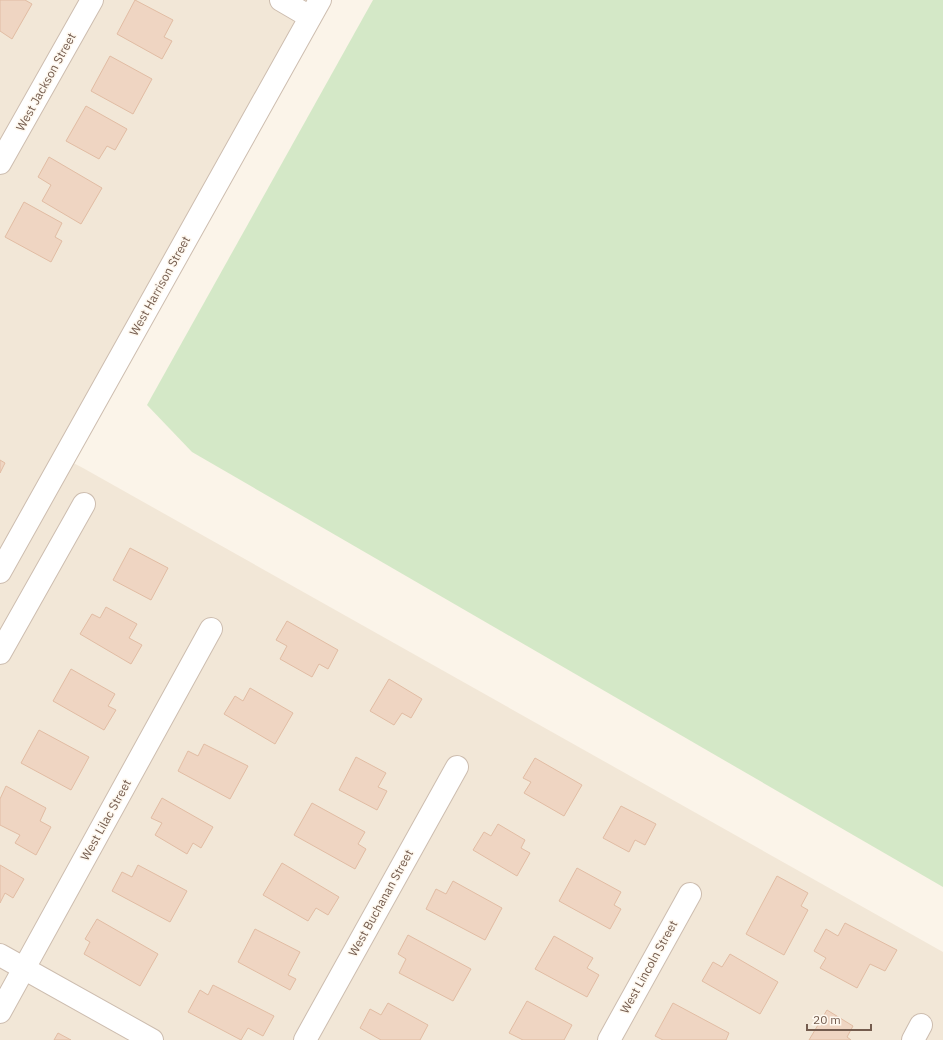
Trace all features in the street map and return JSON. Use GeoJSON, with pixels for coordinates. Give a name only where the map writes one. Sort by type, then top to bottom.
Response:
{"type":"FeatureCollection","features":[{"type":"Feature","properties":{"kind":"street","name":"West Jackson Street"},"geometry":{"type":"LineString","coordinates":[[0,163],[92,0]]}},
{"type":"Feature","properties":{"kind":"street"},"geometry":{"type":"LineString","coordinates":[[281,0],[315,8]]}},
{"type":"Feature","properties":{"kind":"street","name":"West Harrison Street"},"geometry":{"type":"LineString","coordinates":[[0,572],[315,8]]}},
{"type":"Feature","properties":{"kind":"street"},"geometry":{"type":"LineString","coordinates":[[0,653],[84,504]]}},
{"type":"Feature","properties":{"kind":"street","name":"West Lilac Street"},"geometry":{"type":"LineString","coordinates":[[0,1012],[211,629]]}},
{"type":"Feature","properties":{"kind":"street","name":"West Buchanan Street"},"geometry":{"type":"LineString","coordinates":[[305,1040],[458,767]]}},
{"type":"Feature","properties":{"kind":"street","name":"West Lincoln Street"},"geometry":{"type":"LineString","coordinates":[[609,1040],[690,894]]}},
{"type":"Feature","properties":{"kind":"street"},"geometry":{"type":"LineString","coordinates":[[0,955],[152,1040]]}},
{"type":"Feature","properties":{"kind":"shaded area"},"geometry":{"type":"Polygon","coordinates":[[[0,0],[309,0],[54,453],[943,952],[943,1040],[0,1040],[0,0]]]}},
{"type":"Feature","properties":{"kind":"green space"},"geometry":{"type":"Polygon","coordinates":[[[373,0],[943,0],[943,887],[192,452],[147,405],[373,0]]]}},
{"type":"Feature","properties":{"kind":"building"},"geometry":{"type":"Polygon","coordinates":[[[0,0],[25,0],[32,4],[12,39],[0,31],[0,0]]]}},
{"type":"Feature","properties":{"kind":"building"},"geometry":{"type":"Polygon","coordinates":[[[135,0],[173,20],[164,37],[172,41],[162,59],[117,34],[135,0]]]}},
{"type":"Feature","properties":{"kind":"building"},"geometry":{"type":"Polygon","coordinates":[[[110,56],[152,79],[133,114],[91,91],[110,56]]]}},
{"type":"Feature","properties":{"kind":"building"},"geometry":{"type":"Polygon","coordinates":[[[86,106],[127,129],[115,150],[107,146],[99,159],[66,141],[86,106]]]}},
{"type":"Feature","properties":{"kind":"building"},"geometry":{"type":"Polygon","coordinates":[[[49,157],[102,188],[81,224],[42,201],[51,185],[38,177],[49,157]]]}},
{"type":"Feature","properties":{"kind":"building"},"geometry":{"type":"Polygon","coordinates":[[[24,202],[62,223],[55,237],[62,241],[51,262],[5,237],[24,202]]]}},
{"type":"Feature","properties":{"kind":"building"},"geometry":{"type":"Polygon","coordinates":[[[0,460],[5,463],[0,473],[0,460]]]}},
{"type":"Feature","properties":{"kind":"building"},"geometry":{"type":"Polygon","coordinates":[[[130,548],[168,568],[151,600],[113,580],[130,548]]]}},
{"type":"Feature","properties":{"kind":"building"},"geometry":{"type":"Polygon","coordinates":[[[106,607],[137,624],[129,638],[142,645],[131,664],[80,634],[92,614],[100,618],[106,607]]]}},
{"type":"Feature","properties":{"kind":"building"},"geometry":{"type":"Polygon","coordinates":[[[287,621],[338,650],[328,669],[319,664],[312,677],[280,659],[287,646],[276,640],[287,621]]]}},
{"type":"Feature","properties":{"kind":"building"},"geometry":{"type":"Polygon","coordinates":[[[71,669],[115,694],[108,706],[116,710],[104,730],[53,701],[71,669]]]}},
{"type":"Feature","properties":{"kind":"building"},"geometry":{"type":"Polygon","coordinates":[[[389,679],[422,699],[411,718],[402,713],[394,725],[370,711],[389,679]]]}},
{"type":"Feature","properties":{"kind":"building"},"geometry":{"type":"Polygon","coordinates":[[[250,688],[293,713],[275,744],[224,714],[235,696],[243,701],[250,688]]]}},
{"type":"Feature","properties":{"kind":"building"},"geometry":{"type":"Polygon","coordinates":[[[39,730],[89,757],[71,790],[21,763],[39,730]]]}},
{"type":"Feature","properties":{"kind":"building"},"geometry":{"type":"Polygon","coordinates":[[[204,744],[248,766],[230,799],[178,771],[188,751],[198,756],[204,744]]]}},
{"type":"Feature","properties":{"kind":"building"},"geometry":{"type":"Polygon","coordinates":[[[356,757],[386,773],[378,787],[387,791],[377,810],[339,790],[356,757]]]}},
{"type":"Feature","properties":{"kind":"building"},"geometry":{"type":"Polygon","coordinates":[[[535,758],[582,785],[564,816],[524,793],[531,782],[523,778],[535,758]]]}},
{"type":"Feature","properties":{"kind":"building"},"geometry":{"type":"Polygon","coordinates":[[[6,786],[46,808],[40,821],[51,827],[36,855],[15,843],[20,835],[0,825],[0,799],[6,786]]]}},
{"type":"Feature","properties":{"kind":"building"},"geometry":{"type":"Polygon","coordinates":[[[162,798],[213,827],[201,848],[193,843],[187,854],[155,835],[162,823],[151,818],[162,798]]]}},
{"type":"Feature","properties":{"kind":"building"},"geometry":{"type":"Polygon","coordinates":[[[312,803],[365,832],[358,844],[366,849],[355,869],[294,835],[312,803]]]}},
{"type":"Feature","properties":{"kind":"building"},"geometry":{"type":"Polygon","coordinates":[[[621,806],[656,824],[645,845],[635,840],[629,852],[603,838],[621,806]]]}},
{"type":"Feature","properties":{"kind":"building"},"geometry":{"type":"Polygon","coordinates":[[[498,824],[525,840],[521,848],[530,853],[517,876],[473,850],[484,832],[491,836],[498,824]]]}},
{"type":"Feature","properties":{"kind":"building"},"geometry":{"type":"Polygon","coordinates":[[[282,863],[339,897],[328,915],[316,908],[308,921],[263,895],[282,863]]]}},
{"type":"Feature","properties":{"kind":"building"},"geometry":{"type":"Polygon","coordinates":[[[0,865],[24,879],[13,898],[5,893],[0,903],[0,865]]]}},
{"type":"Feature","properties":{"kind":"building"},"geometry":{"type":"Polygon","coordinates":[[[138,865],[187,891],[170,922],[112,891],[122,872],[132,877],[138,865]]]}},
{"type":"Feature","properties":{"kind":"building"},"geometry":{"type":"Polygon","coordinates":[[[577,868],[621,892],[614,905],[621,909],[610,929],[559,901],[577,868]]]}},
{"type":"Feature","properties":{"kind":"building"},"geometry":{"type":"Polygon","coordinates":[[[777,876],[808,893],[801,906],[808,910],[784,955],[746,934],[777,876]]]}},
{"type":"Feature","properties":{"kind":"building"},"geometry":{"type":"Polygon","coordinates":[[[453,881],[502,908],[485,940],[426,909],[436,889],[446,894],[453,881]]]}},
{"type":"Feature","properties":{"kind":"building"},"geometry":{"type":"Polygon","coordinates":[[[97,919],[158,954],[140,986],[84,954],[90,942],[85,939],[97,919]]]}},
{"type":"Feature","properties":{"kind":"building"},"geometry":{"type":"Polygon","coordinates":[[[845,923],[897,950],[885,971],[870,964],[857,988],[820,968],[826,958],[814,951],[826,929],[838,936],[845,923]]]}},
{"type":"Feature","properties":{"kind":"building"},"geometry":{"type":"Polygon","coordinates":[[[255,929],[300,952],[288,975],[296,979],[290,990],[238,962],[255,929]]]}},
{"type":"Feature","properties":{"kind":"building"},"geometry":{"type":"Polygon","coordinates":[[[408,935],[471,969],[453,1001],[399,973],[406,959],[398,954],[408,935]]]}},
{"type":"Feature","properties":{"kind":"building"},"geometry":{"type":"Polygon","coordinates":[[[554,936],[593,958],[587,968],[599,975],[587,997],[535,969],[554,936]]]}},
{"type":"Feature","properties":{"kind":"building"},"geometry":{"type":"Polygon","coordinates":[[[730,954],[778,982],[760,1014],[702,981],[713,962],[722,967],[730,954]]]}},
{"type":"Feature","properties":{"kind":"building"},"geometry":{"type":"Polygon","coordinates":[[[213,985],[274,1016],[263,1036],[248,1028],[241,1040],[188,1012],[200,990],[208,995],[213,985]]]}},
{"type":"Feature","properties":{"kind":"building"},"geometry":{"type":"Polygon","coordinates":[[[527,1001],[572,1025],[564,1040],[523,1040],[509,1033],[527,1001]]]}},
{"type":"Feature","properties":{"kind":"building"},"geometry":{"type":"Polygon","coordinates":[[[388,1003],[428,1025],[420,1040],[381,1040],[360,1028],[370,1009],[381,1015],[388,1003]]]}},
{"type":"Feature","properties":{"kind":"building"},"geometry":{"type":"Polygon","coordinates":[[[673,1003],[729,1033],[726,1040],[663,1040],[655,1036],[673,1003]]]}},
{"type":"Feature","properties":{"kind":"building"},"geometry":{"type":"Polygon","coordinates":[[[827,1010],[853,1026],[847,1037],[851,1040],[809,1040],[827,1010]]]}},
{"type":"Feature","properties":{"kind":"building"},"geometry":{"type":"Polygon","coordinates":[[[58,1033],[71,1040],[54,1040],[58,1033]]]}}]}
